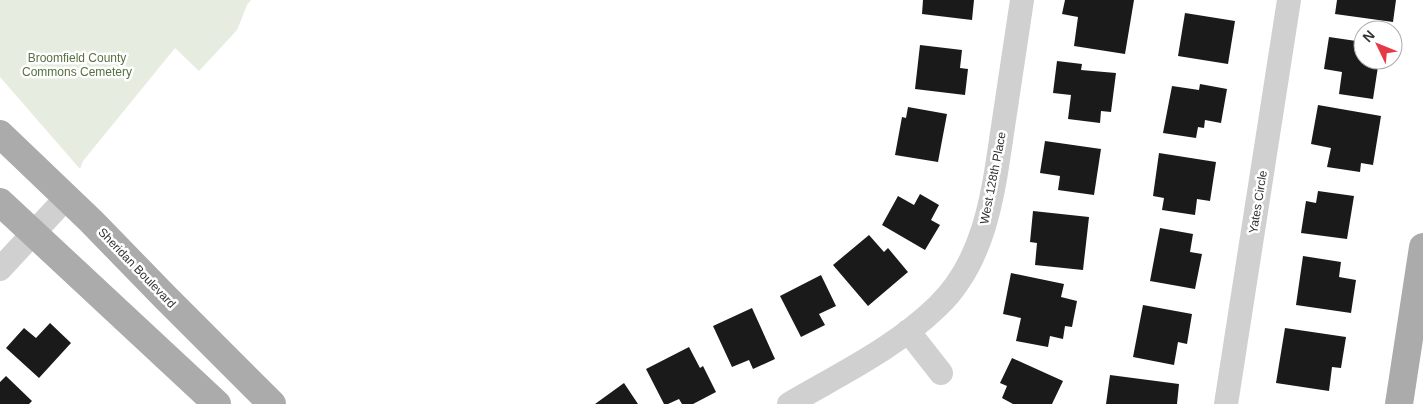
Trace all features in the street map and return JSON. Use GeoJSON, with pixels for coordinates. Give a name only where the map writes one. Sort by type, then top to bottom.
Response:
{"type":"FeatureCollection","features":[{"type":"Feature","properties":{"kind":"main road","name":"Sheridan Boulevard"},"geometry":{"type":"LineString","coordinates":[[0,134],[67,197],[162,296],[272,404]]}},
{"type":"Feature","properties":{"kind":"main road"},"geometry":{"type":"LineString","coordinates":[[0,202],[217,404]]}},
{"type":"Feature","properties":{"kind":"main road"},"geometry":{"type":"LineString","coordinates":[[1399,404],[1423,247]]}},
{"type":"Feature","properties":{"kind":"street","name":"West 128th Place"},"geometry":{"type":"LineString","coordinates":[[789,404],[882,350],[908,331],[939,306],[960,279],[974,256],[985,225],[995,180],[1022,0]]}},
{"type":"Feature","properties":{"kind":"street","name":"Yates Circle"},"geometry":{"type":"LineString","coordinates":[[1226,404],[1289,0]]}},
{"type":"Feature","properties":{"kind":"street"},"geometry":{"type":"LineString","coordinates":[[0,269],[67,197]]}},
{"type":"Feature","properties":{"kind":"street"},"geometry":{"type":"LineString","coordinates":[[908,331],[940,373]]}},
{"type":"Feature","properties":{"kind":"green space","name":"Broomfield County Commons Cemetery"},"geometry":{"type":"Polygon","coordinates":[[[0,0],[251,0],[247,5],[237,30],[199,71],[175,48],[83,161],[80,169],[0,77],[0,0]]]}},
{"type":"Feature","properties":{"kind":"building"},"geometry":{"type":"Polygon","coordinates":[[[923,0],[974,0],[972,20],[922,14],[923,0]]]}},
{"type":"Feature","properties":{"kind":"building"},"geometry":{"type":"Polygon","coordinates":[[[1065,0],[1134,0],[1125,54],[1074,46],[1078,17],[1062,14],[1065,0]]]}},
{"type":"Feature","properties":{"kind":"building"},"geometry":{"type":"Polygon","coordinates":[[[1337,0],[1396,0],[1393,20],[1378,20],[1335,14],[1337,0]]]}},
{"type":"Feature","properties":{"kind":"building"},"geometry":{"type":"Polygon","coordinates":[[[1185,13],[1235,21],[1228,64],[1178,56],[1185,13]]]}},
{"type":"Feature","properties":{"kind":"building"},"geometry":{"type":"Polygon","coordinates":[[[1329,37],[1353,41],[1353,70],[1377,70],[1373,99],[1339,94],[1342,72],[1324,69],[1329,37]]]}},
{"type":"Feature","properties":{"kind":"building"},"geometry":{"type":"Polygon","coordinates":[[[920,45],[962,50],[960,68],[968,69],[965,95],[915,89],[920,45]]]}},
{"type":"Feature","properties":{"kind":"building"},"geometry":{"type":"Polygon","coordinates":[[[1057,61],[1082,64],[1081,70],[1116,73],[1111,112],[1101,111],[1100,123],[1068,119],[1071,95],[1053,93],[1057,61]]]}},
{"type":"Feature","properties":{"kind":"building"},"geometry":{"type":"Polygon","coordinates":[[[1200,84],[1227,89],[1221,123],[1205,120],[1204,128],[1198,127],[1196,138],[1163,133],[1172,86],[1199,90],[1200,84]]]}},
{"type":"Feature","properties":{"kind":"building"},"geometry":{"type":"Polygon","coordinates":[[[1318,105],[1381,116],[1373,165],[1361,163],[1360,172],[1327,167],[1331,148],[1311,144],[1318,105]]]}},
{"type":"Feature","properties":{"kind":"building"},"geometry":{"type":"Polygon","coordinates":[[[908,107],[947,114],[938,162],[895,155],[902,117],[906,118],[908,107]]]}},
{"type":"Feature","properties":{"kind":"building"},"geometry":{"type":"Polygon","coordinates":[[[1045,141],[1101,149],[1094,195],[1058,190],[1060,176],[1040,173],[1045,141]]]}},
{"type":"Feature","properties":{"kind":"building"},"geometry":{"type":"Polygon","coordinates":[[[1159,153],[1216,162],[1210,201],[1197,199],[1195,215],[1162,210],[1164,198],[1153,196],[1159,153]]]}},
{"type":"Feature","properties":{"kind":"building"},"geometry":{"type":"Polygon","coordinates":[[[1318,191],[1354,196],[1347,239],[1301,233],[1306,201],[1316,203],[1318,191]]]}},
{"type":"Feature","properties":{"kind":"building"},"geometry":{"type":"Polygon","coordinates":[[[920,194],[939,205],[931,220],[940,225],[925,250],[882,225],[898,196],[914,205],[920,194]]]}},
{"type":"Feature","properties":{"kind":"building"},"geometry":{"type":"Polygon","coordinates":[[[1033,211],[1089,217],[1083,270],[1035,265],[1037,243],[1030,242],[1033,211]]]}},
{"type":"Feature","properties":{"kind":"building"},"geometry":{"type":"Polygon","coordinates":[[[1160,228],[1193,234],[1190,252],[1202,254],[1195,289],[1150,281],[1160,228]]]}},
{"type":"Feature","properties":{"kind":"building"},"geometry":{"type":"Polygon","coordinates":[[[869,235],[884,252],[888,248],[908,272],[868,306],[833,265],[869,235]]]}},
{"type":"Feature","properties":{"kind":"building"},"geometry":{"type":"Polygon","coordinates":[[[1303,256],[1341,262],[1339,277],[1356,280],[1351,313],[1296,305],[1303,256]]]}},
{"type":"Feature","properties":{"kind":"building"},"geometry":{"type":"Polygon","coordinates":[[[1011,273],[1064,284],[1061,297],[1077,301],[1072,327],[1065,326],[1063,339],[1050,336],[1048,347],[1016,341],[1021,318],[1003,314],[1011,273]]]}},
{"type":"Feature","properties":{"kind":"building"},"geometry":{"type":"Polygon","coordinates":[[[821,275],[836,306],[819,314],[825,325],[801,337],[780,296],[821,275]]]}},
{"type":"Feature","properties":{"kind":"building"},"geometry":{"type":"Polygon","coordinates":[[[1143,305],[1192,314],[1187,344],[1178,342],[1174,365],[1133,357],[1143,305]]]}},
{"type":"Feature","properties":{"kind":"building"},"geometry":{"type":"Polygon","coordinates":[[[752,308],[775,359],[753,369],[749,360],[732,367],[713,326],[752,308]]]}},
{"type":"Feature","properties":{"kind":"building"},"geometry":{"type":"Polygon","coordinates":[[[50,323],[71,343],[39,378],[6,348],[24,328],[36,338],[50,323]]]}},
{"type":"Feature","properties":{"kind":"building"},"geometry":{"type":"Polygon","coordinates":[[[1285,328],[1346,337],[1341,368],[1332,367],[1329,391],[1276,383],[1285,328]]]}},
{"type":"Feature","properties":{"kind":"building"},"geometry":{"type":"Polygon","coordinates":[[[689,347],[700,368],[703,366],[716,392],[693,404],[682,404],[679,399],[664,404],[646,369],[689,347]]]}},
{"type":"Feature","properties":{"kind":"building"},"geometry":{"type":"Polygon","coordinates":[[[1012,358],[1063,381],[1052,404],[1013,404],[1002,398],[1007,386],[1000,383],[1012,358]]]}},
{"type":"Feature","properties":{"kind":"building"},"geometry":{"type":"Polygon","coordinates":[[[1110,375],[1179,384],[1177,404],[1106,404],[1110,375]]]}},
{"type":"Feature","properties":{"kind":"building"},"geometry":{"type":"Polygon","coordinates":[[[6,376],[32,401],[29,404],[0,404],[0,382],[6,376]]]}},
{"type":"Feature","properties":{"kind":"building"},"geometry":{"type":"Polygon","coordinates":[[[624,383],[638,404],[595,404],[624,383]]]}}]}
